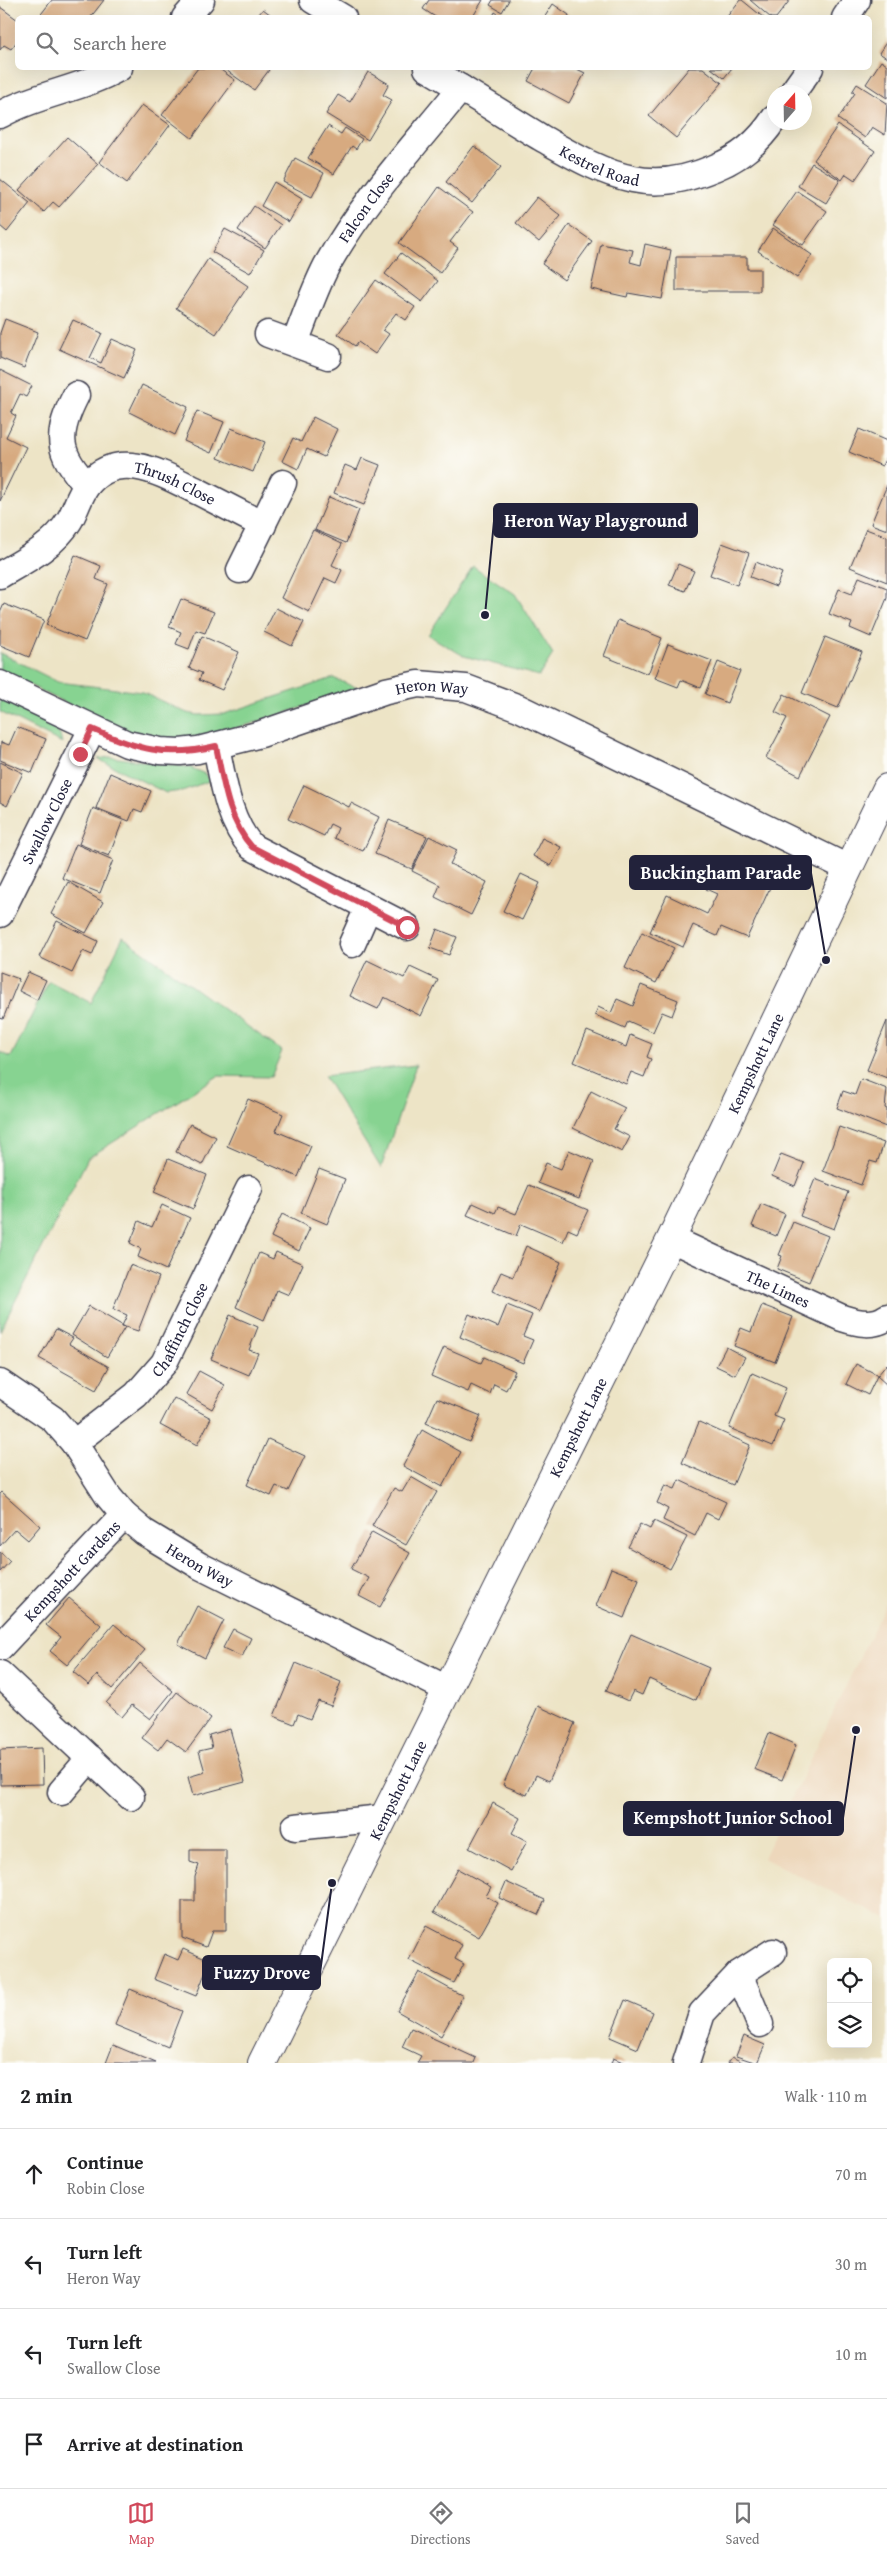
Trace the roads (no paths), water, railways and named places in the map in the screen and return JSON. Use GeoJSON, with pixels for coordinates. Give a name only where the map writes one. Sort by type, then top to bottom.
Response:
{"type":"FeatureCollection","features":[{"type":"Feature","properties":{"kind":"street"},"geometry":{"type":"LineString","coordinates":[[188,15],[201,0]]}},
{"type":"Feature","properties":{"kind":"street"},"geometry":{"type":"LineString","coordinates":[[313,0],[338,15]]}},
{"type":"Feature","properties":{"kind":"street"},"geometry":{"type":"LineString","coordinates":[[846,15],[857,0]]}},
{"type":"Feature","properties":{"kind":"street"},"geometry":{"type":"LineString","coordinates":[[0,115],[33,100],[114,70]]}},
{"type":"Feature","properties":{"kind":"street","name":"Kestrel Road"},"geometry":{"type":"LineString","coordinates":[[430,70],[592,166],[620,176],[654,182],[678,180],[722,165],[742,154],[756,142],[767,128]]}},
{"type":"Feature","properties":{"kind":"street"},"geometry":{"type":"LineString","coordinates":[[798,85],[809,70]]}},
{"type":"Feature","properties":{"kind":"street","name":"Falcon Close"},"geometry":{"type":"LineString","coordinates":[[294,343],[313,296],[339,246],[379,189],[461,88]]}},
{"type":"Feature","properties":{"kind":"street"},"geometry":{"type":"LineString","coordinates":[[268,334],[328,356]]}},
{"type":"Feature","properties":{"kind":"street"},"geometry":{"type":"LineString","coordinates":[[76,395],[63,421],[61,441],[68,463],[87,485]]}},
{"type":"Feature","properties":{"kind":"street","name":"Thrush Close"},"geometry":{"type":"LineString","coordinates":[[0,575],[42,548],[62,530],[87,485],[104,472],[115,467],[126,465],[141,466],[158,471],[263,524]]}},
{"type":"Feature","properties":{"kind":"street"},"geometry":{"type":"LineString","coordinates":[[240,570],[283,483]]}},
{"type":"Feature","properties":{"kind":"street","name":"Heron Way"},"geometry":{"type":"LineString","coordinates":[[0,684],[127,744],[151,750],[180,752],[216,746],[260,734],[401,687],[434,684],[466,688],[519,708],[848,868]]}},
{"type":"Feature","properties":{"kind":"street","name":"Swallow Close"},"geometry":{"type":"LineString","coordinates":[[0,914],[92,729]]}},
{"type":"Feature","properties":{"kind":"street"},"geometry":{"type":"LineString","coordinates":[[216,746],[233,815],[244,838],[252,847],[407,927]]}},
{"type":"Feature","properties":{"kind":"street","name":"Kempshott Lane"},"geometry":{"type":"LineString","coordinates":[[262,2063],[671,1239],[887,788]]}},
{"type":"Feature","properties":{"kind":"street"},"geometry":{"type":"LineString","coordinates":[[352,944],[368,908]]}},
{"type":"Feature","properties":{"kind":"street","name":"Chaffinch Close"},"geometry":{"type":"LineString","coordinates":[[74,1443],[136,1395],[164,1363],[249,1189]]}},
{"type":"Feature","properties":{"kind":"street","name":"The Limes"},"geometry":{"type":"LineString","coordinates":[[671,1239],[852,1322],[874,1323],[887,1317]]}},
{"type":"Feature","properties":{"kind":"street","name":"Heron Way"},"geometry":{"type":"LineString","coordinates":[[0,1383],[53,1419],[74,1443],[108,1496],[124,1515],[150,1536],[200,1566],[447,1689]]}},
{"type":"Feature","properties":{"kind":"street","name":"Kempshott Gardens"},"geometry":{"type":"LineString","coordinates":[[0,1647],[124,1515]]}},
{"type":"Feature","properties":{"kind":"street"},"geometry":{"type":"LineString","coordinates":[[0,1674],[131,1797]]}},
{"type":"Feature","properties":{"kind":"street"},"geometry":{"type":"LineString","coordinates":[[61,1792],[90,1758]]}},
{"type":"Feature","properties":{"kind":"street"},"geometry":{"type":"LineString","coordinates":[[295,1827],[383,1818]]}},
{"type":"Feature","properties":{"kind":"street"},"geometry":{"type":"LineString","coordinates":[[686,2063],[702,2014],[739,1974],[773,1952]]}},
{"type":"Feature","properties":{"kind":"street"},"geometry":{"type":"LineString","coordinates":[[739,1974],[760,2024]]}},
{"type":"Feature","properties":{"kind":"place","name":"Heron Way Playground"},"geometry":{"type":"Point","coordinates":[485,615]}},
{"type":"Feature","properties":{"kind":"place","name":"Buckingham Parade"},"geometry":{"type":"Point","coordinates":[826,960]}},
{"type":"Feature","properties":{"kind":"place","name":"Kempshott Junior School"},"geometry":{"type":"Point","coordinates":[856,1730]}},
{"type":"Feature","properties":{"kind":"place","name":"Fuzzy Drove"},"geometry":{"type":"Point","coordinates":[332,1883]}}]}
